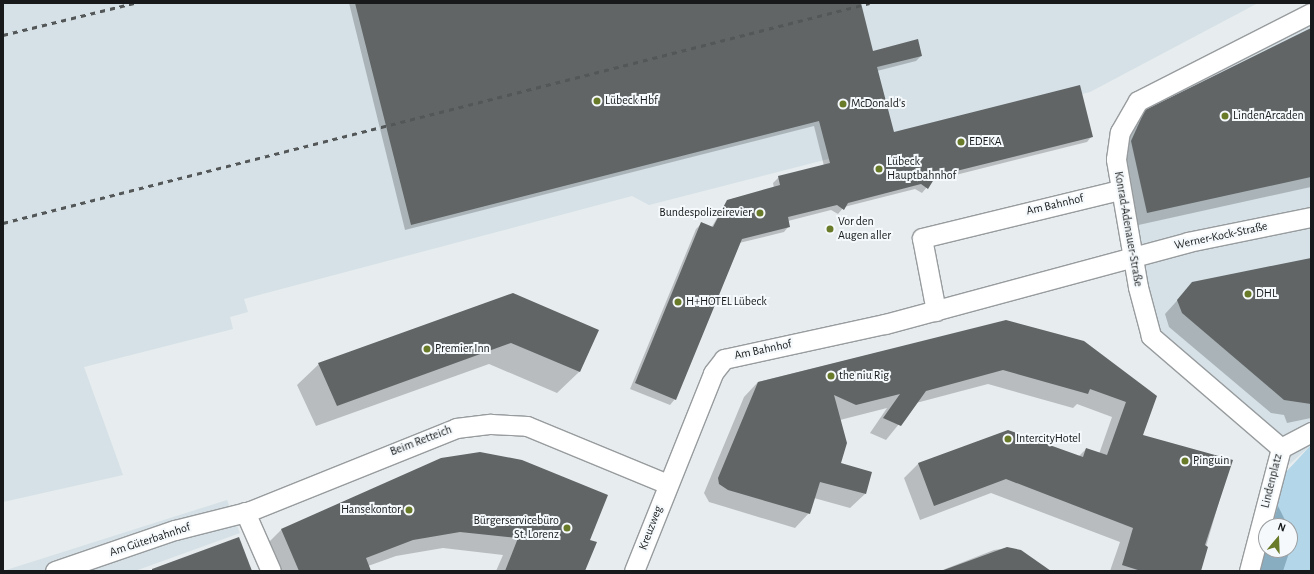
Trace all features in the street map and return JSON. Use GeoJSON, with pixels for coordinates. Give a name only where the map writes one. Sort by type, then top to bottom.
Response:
{"type":"FeatureCollection","features":[{"type":"Feature","properties":{"kind":"street","name":"Konrad-Adenauer-Straße"},"geometry":{"type":"LineString","coordinates":[[1281,448],[1151,336],[1132,257],[1119,190],[1116,159],[1120,132],[1138,100],[1311,13]]}},
{"type":"Feature","properties":{"kind":"street","name":"Am Bahnhof"},"geometry":{"type":"LineString","coordinates":[[936,311],[922,238],[1119,190]]}},
{"type":"Feature","properties":{"kind":"street","name":"Werner-Kock-Straße"},"geometry":{"type":"LineString","coordinates":[[1132,257],[1311,217]]}},
{"type":"Feature","properties":{"kind":"street","name":"Am Bahnhof"},"geometry":{"type":"LineString","coordinates":[[668,484],[713,373],[724,359],[936,311],[1132,257]]}},
{"type":"Feature","properties":{"kind":"street","name":"Beim Retteich"},"geometry":{"type":"LineString","coordinates":[[245,512],[435,435],[456,428],[491,424],[527,426],[668,484]]}},
{"type":"Feature","properties":{"kind":"street","name":"Lindenplatz"},"geometry":{"type":"LineString","coordinates":[[1249,571],[1281,448],[1311,432]]}},
{"type":"Feature","properties":{"kind":"street","name":"Kreuzweg"},"geometry":{"type":"LineString","coordinates":[[634,571],[668,484]]}},
{"type":"Feature","properties":{"kind":"street","name":"Am Güterbahnhof"},"geometry":{"type":"LineString","coordinates":[[55,571],[175,530],[245,512]]}},
{"type":"Feature","properties":{"kind":"street"},"geometry":{"type":"LineString","coordinates":[[245,512],[271,571]]}},
{"type":"Feature","properties":{"kind":"shaded area"},"geometry":{"type":"Polygon","coordinates":[[[3,3],[1258,3],[1090,92],[649,205],[632,196],[244,299],[248,312],[230,317],[233,329],[84,367],[123,475],[3,502],[3,3]]]}},
{"type":"Feature","properties":{"kind":"shaded area"},"geometry":{"type":"Polygon","coordinates":[[[1311,7],[1311,445],[1290,464],[1281,448],[1152,336],[1119,190],[1128,116],[1311,7]]]}},
{"type":"Feature","properties":{"kind":"shaded area"},"geometry":{"type":"Polygon","coordinates":[[[1311,445],[1311,571],[1259,571],[1263,558],[1298,558],[1298,518],[1274,518],[1286,472],[1311,445]]]}},
{"type":"Feature","properties":{"kind":"shaded area"},"geometry":{"type":"Polygon","coordinates":[[[227,500],[240,533],[135,571],[3,571],[227,500]]]}},
{"type":"Feature","properties":{"kind":"shaded area"},"geometry":{"type":"Polygon","coordinates":[[[1278,506],[1284,518],[1274,518],[1278,506]]]}},
{"type":"Feature","properties":{"kind":"shaded area"},"geometry":{"type":"Polygon","coordinates":[[[1263,558],[1287,558],[1283,571],[1259,571],[1263,558]]]}},
{"type":"Feature","properties":{"kind":"building","name":"Lübeck Hbf"},"geometry":{"type":"Polygon","coordinates":[[[355,3],[861,3],[873,51],[918,39],[922,56],[877,67],[894,132],[1080,85],[1093,137],[936,176],[928,189],[921,184],[848,203],[844,210],[837,205],[788,217],[790,227],[742,239],[676,400],[635,383],[701,222],[713,227],[727,200],[780,185],[778,176],[830,163],[819,121],[411,225],[355,3]]]}},
{"type":"Feature","properties":{"kind":"building","name":"LindenArcaden"},"geometry":{"type":"Polygon","coordinates":[[[1311,28],[1311,177],[1147,213],[1131,141],[1145,110],[1311,28]]]}},
{"type":"Feature","properties":{"kind":"building"},"geometry":{"type":"Polygon","coordinates":[[[1311,258],[1311,404],[1284,400],[1182,313],[1177,300],[1192,282],[1311,258]]]}},
{"type":"Feature","properties":{"kind":"building","name":"Premier Inn"},"geometry":{"type":"Polygon","coordinates":[[[513,293],[599,330],[580,372],[511,343],[337,406],[318,363],[513,293]]]}},
{"type":"Feature","properties":{"kind":"building"},"geometry":{"type":"Polygon","coordinates":[[[1006,320],[1084,341],[1157,396],[1143,435],[1233,460],[1205,545],[1208,547],[1201,571],[1141,571],[1122,565],[1133,528],[1006,479],[934,506],[918,463],[1008,430],[1083,457],[1086,448],[1107,455],[1126,402],[1090,389],[1088,394],[1003,370],[926,391],[901,426],[883,418],[900,394],[856,405],[834,395],[847,443],[841,463],[872,472],[866,494],[820,482],[810,514],[728,490],[719,484],[718,478],[758,382],[1006,320]]]}},
{"type":"Feature","properties":{"kind":"building","name":"Hansekontor"},"geometry":{"type":"Polygon","coordinates":[[[480,452],[522,460],[608,495],[590,540],[597,542],[585,571],[505,571],[518,538],[460,532],[413,540],[366,558],[371,571],[299,571],[281,529],[441,458],[480,452]]]}},
{"type":"Feature","properties":{"kind":"building"},"geometry":{"type":"Polygon","coordinates":[[[239,537],[252,571],[152,571],[152,569],[239,537]]]}},
{"type":"Feature","properties":{"kind":"building"},"geometry":{"type":"Polygon","coordinates":[[[1007,547],[1021,550],[1051,571],[941,571],[1007,547]]]}},
{"type":"Feature","properties":{"kind":"railway"},"geometry":{"type":"LineString","coordinates":[[3,35],[134,3]]}},
{"type":"Feature","properties":{"kind":"railway"},"geometry":{"type":"LineString","coordinates":[[3,223],[870,3]]}},
{"type":"Feature","properties":{"kind":"place","name":"Lübeck Hbf"},"geometry":{"type":"Point","coordinates":[597,101]}},
{"type":"Feature","properties":{"kind":"place","name":"McDonald's"},"geometry":{"type":"Point","coordinates":[843,104]}},
{"type":"Feature","properties":{"kind":"place","name":"LindenArcaden"},"geometry":{"type":"Point","coordinates":[1225,116]}},
{"type":"Feature","properties":{"kind":"place","name":"EDEKA"},"geometry":{"type":"Point","coordinates":[961,142]}},
{"type":"Feature","properties":{"kind":"place","name":"Lübeck Hauptbahnhof"},"geometry":{"type":"Point","coordinates":[879,169]}},
{"type":"Feature","properties":{"kind":"place","name":"Bundespolizeirevier"},"geometry":{"type":"Point","coordinates":[760,213]}},
{"type":"Feature","properties":{"kind":"place","name":"Vor den Augen aller"},"geometry":{"type":"Point","coordinates":[830,229]}},
{"type":"Feature","properties":{"kind":"place","name":"DHL"},"geometry":{"type":"Point","coordinates":[1248,294]}},
{"type":"Feature","properties":{"kind":"place","name":"H+HOTEL Lübeck"},"geometry":{"type":"Point","coordinates":[678,302]}},
{"type":"Feature","properties":{"kind":"place","name":"Premier Inn"},"geometry":{"type":"Point","coordinates":[427,349]}},
{"type":"Feature","properties":{"kind":"place","name":"the niu Rig"},"geometry":{"type":"Point","coordinates":[831,376]}},
{"type":"Feature","properties":{"kind":"place","name":"IntercityHotel"},"geometry":{"type":"Point","coordinates":[1008,439]}},
{"type":"Feature","properties":{"kind":"place","name":"Pinguin"},"geometry":{"type":"Point","coordinates":[1185,461]}},
{"type":"Feature","properties":{"kind":"place","name":"Hansekontor"},"geometry":{"type":"Point","coordinates":[409,510]}},
{"type":"Feature","properties":{"kind":"place","name":"Bürgerservicebüro St. Lorenz"},"geometry":{"type":"Point","coordinates":[567,528]}}]}
